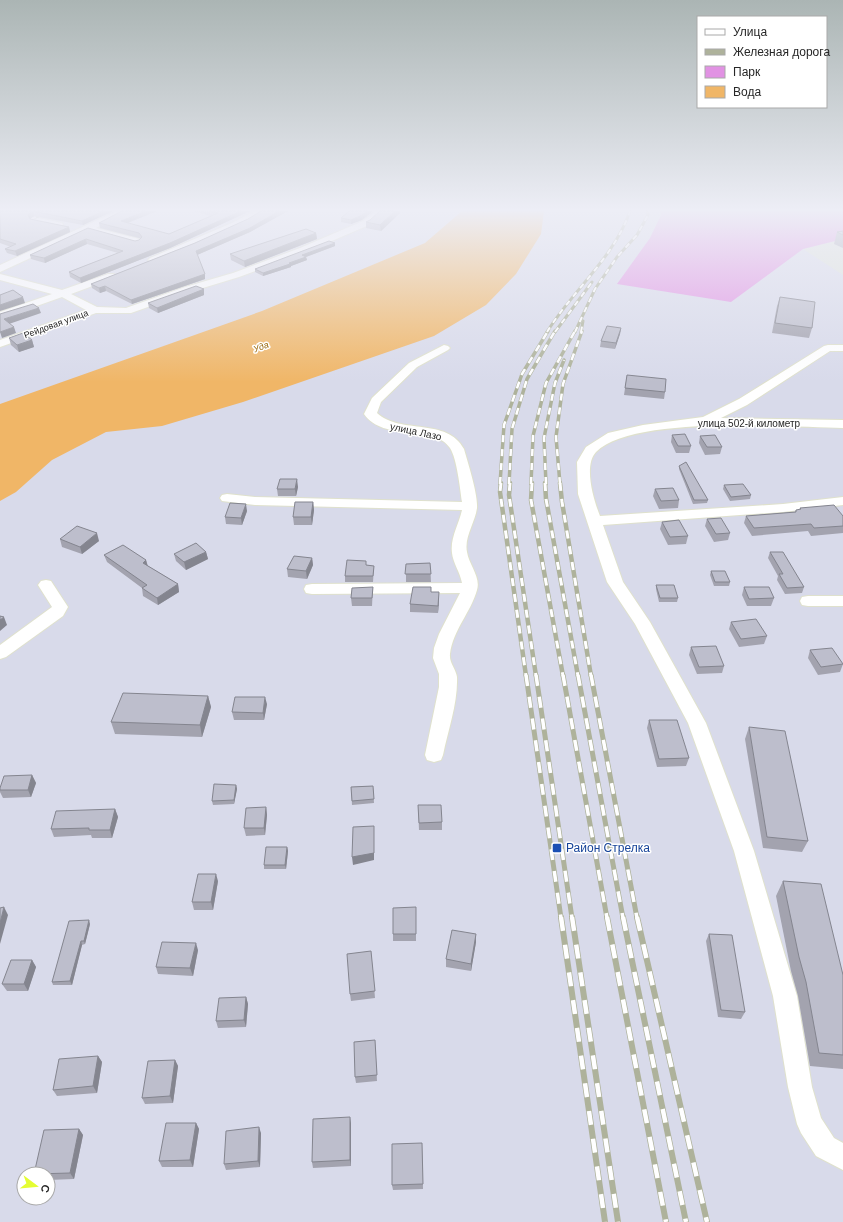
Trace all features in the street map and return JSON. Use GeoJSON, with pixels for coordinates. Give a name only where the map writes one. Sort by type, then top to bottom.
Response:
{"type":"FeatureCollection","features":[{"type":"Feature","properties":{"kind":"street","name":"Рейдовая улица"},"geometry":{"type":"LineString","coordinates":[[0,344],[95,310],[127,311],[255,268]]}},
{"type":"Feature","properties":{"kind":"street"},"geometry":{"type":"LineString","coordinates":[[0,316],[124,271]]}},
{"type":"Feature","properties":{"kind":"street"},"geometry":{"type":"LineString","coordinates":[[0,277],[64,294],[95,310]]}},
{"type":"Feature","properties":{"kind":"street"},"geometry":{"type":"LineString","coordinates":[[704,421],[744,402],[828,348],[843,343]]}},
{"type":"Feature","properties":{"kind":"street","name":"улица Лазо"},"geometry":{"type":"LineString","coordinates":[[444,348],[413,364],[376,401],[370,414],[373,419],[382,423],[441,435],[450,439],[456,446],[460,456],[470,506],[460,536],[458,549],[469,577],[470,588]]}},
{"type":"Feature","properties":{"kind":"street"},"geometry":{"type":"LineString","coordinates":[[828,348],[843,348]]}},
{"type":"Feature","properties":{"kind":"street","name":"улица 502-й километр"},"geometry":{"type":"LineString","coordinates":[[843,424],[704,421],[643,429],[613,436],[591,450],[584,462],[585,494],[615,582],[642,622],[697,723],[746,859],[785,996],[800,1087],[810,1124],[824,1146],[843,1157]]}},
{"type":"Feature","properties":{"kind":"street"},"geometry":{"type":"LineString","coordinates":[[227,498],[255,502],[470,506]]}},
{"type":"Feature","properties":{"kind":"street"},"geometry":{"type":"LineString","coordinates":[[594,521],[783,508],[843,501]]}},
{"type":"Feature","properties":{"kind":"street"},"geometry":{"type":"LineString","coordinates":[[0,653],[57,612],[60,607],[46,585]]}},
{"type":"Feature","properties":{"kind":"street"},"geometry":{"type":"LineString","coordinates":[[312,589],[470,588],[446,636],[441,656],[448,675],[447,692],[434,755]]}},
{"type":"Feature","properties":{"kind":"street"},"geometry":{"type":"LineString","coordinates":[[808,601],[843,601]]}},
{"type":"Feature","properties":{"kind":"shaded area"},"geometry":{"type":"Polygon","coordinates":[[[832,268],[843,268],[843,275],[832,268]]]}},
{"type":"Feature","properties":{"kind":"green space"},"geometry":{"type":"Polygon","coordinates":[[[628,268],[777,268],[731,302],[617,284],[628,268]]]}},
{"type":"Feature","properties":{"kind":"water","name":"Уда"},"geometry":{"type":"Polygon","coordinates":[[[365,268],[520,268],[516,274],[486,305],[434,336],[243,402],[162,426],[106,432],[52,460],[16,492],[0,501],[0,404],[262,311],[365,268]]]}},
{"type":"Feature","properties":{"kind":"building"},"geometry":{"type":"Polygon","coordinates":[[[79,268],[106,268],[80,278],[69,272],[79,268]]]}},
{"type":"Feature","properties":{"kind":"building"},"geometry":{"type":"Polygon","coordinates":[[[132,268],[203,268],[205,274],[131,300],[105,286],[99,288],[91,284],[132,268]]]}},
{"type":"Feature","properties":{"kind":"building"},"geometry":{"type":"Polygon","coordinates":[[[258,268],[278,268],[263,273],[255,269],[258,268]]]}},
{"type":"Feature","properties":{"kind":"building"},"geometry":{"type":"Polygon","coordinates":[[[196,286],[204,289],[157,308],[148,303],[196,286]]]}},
{"type":"Feature","properties":{"kind":"building"},"geometry":{"type":"Polygon","coordinates":[[[13,290],[23,297],[0,305],[0,295],[13,290]]]}},
{"type":"Feature","properties":{"kind":"building"},"geometry":{"type":"Polygon","coordinates":[[[780,297],[815,302],[812,328],[775,323],[780,297]]]}},
{"type":"Feature","properties":{"kind":"building"},"geometry":{"type":"Polygon","coordinates":[[[33,304],[39,308],[4,319],[14,327],[0,332],[0,314],[33,304]]]}},
{"type":"Feature","properties":{"kind":"building"},"geometry":{"type":"Polygon","coordinates":[[[607,326],[621,328],[616,343],[601,341],[607,326]]]}},
{"type":"Feature","properties":{"kind":"building"},"geometry":{"type":"Polygon","coordinates":[[[23,333],[32,340],[17,345],[9,338],[23,333]]]}},
{"type":"Feature","properties":{"kind":"building"},"geometry":{"type":"Polygon","coordinates":[[[627,375],[666,379],[665,392],[625,388],[627,375]]]}},
{"type":"Feature","properties":{"kind":"building"},"geometry":{"type":"Polygon","coordinates":[[[685,434],[691,446],[678,446],[672,435],[685,434]]]}},
{"type":"Feature","properties":{"kind":"building"},"geometry":{"type":"Polygon","coordinates":[[[715,435],[722,447],[707,447],[700,436],[715,435]]]}},
{"type":"Feature","properties":{"kind":"building"},"geometry":{"type":"Polygon","coordinates":[[[686,462],[708,500],[694,500],[679,466],[686,462]]]}},
{"type":"Feature","properties":{"kind":"building"},"geometry":{"type":"Polygon","coordinates":[[[280,479],[297,479],[295,489],[277,489],[280,479]]]}},
{"type":"Feature","properties":{"kind":"building"},"geometry":{"type":"Polygon","coordinates":[[[743,484],[751,495],[731,497],[724,485],[743,484]]]}},
{"type":"Feature","properties":{"kind":"building"},"geometry":{"type":"Polygon","coordinates":[[[673,488],[679,500],[661,501],[655,489],[673,488]]]}},
{"type":"Feature","properties":{"kind":"building"},"geometry":{"type":"Polygon","coordinates":[[[295,502],[313,502],[311,517],[293,517],[295,502]]]}},
{"type":"Feature","properties":{"kind":"building"},"geometry":{"type":"Polygon","coordinates":[[[230,503],[246,504],[241,518],[225,517],[230,503]]]}},
{"type":"Feature","properties":{"kind":"building"},"geometry":{"type":"Polygon","coordinates":[[[834,505],[843,516],[843,526],[814,528],[811,524],[754,528],[746,516],[796,512],[796,510],[801,509],[800,508],[834,505]]]}},
{"type":"Feature","properties":{"kind":"building"},"geometry":{"type":"Polygon","coordinates":[[[721,518],[730,533],[716,534],[707,519],[721,518]]]}},
{"type":"Feature","properties":{"kind":"building"},"geometry":{"type":"Polygon","coordinates":[[[679,520],[688,536],[670,537],[662,522],[679,520]]]}},
{"type":"Feature","properties":{"kind":"building"},"geometry":{"type":"Polygon","coordinates":[[[77,526],[97,533],[80,547],[60,539],[77,526]]]}},
{"type":"Feature","properties":{"kind":"building"},"geometry":{"type":"Polygon","coordinates":[[[196,543],[206,552],[184,562],[174,554],[196,543]]]}},
{"type":"Feature","properties":{"kind":"building"},"geometry":{"type":"Polygon","coordinates":[[[123,545],[146,560],[143,563],[178,584],[157,598],[142,588],[147,585],[104,555],[123,545]]]}},
{"type":"Feature","properties":{"kind":"building"},"geometry":{"type":"Polygon","coordinates":[[[770,552],[783,552],[804,587],[787,588],[779,574],[783,574],[770,552]]]}},
{"type":"Feature","properties":{"kind":"building"},"geometry":{"type":"Polygon","coordinates":[[[294,556],[312,558],[306,571],[287,569],[294,556]]]}},
{"type":"Feature","properties":{"kind":"building"},"geometry":{"type":"Polygon","coordinates":[[[347,560],[366,561],[366,565],[374,566],[373,576],[345,576],[347,560]]]}},
{"type":"Feature","properties":{"kind":"building"},"geometry":{"type":"Polygon","coordinates":[[[430,563],[431,574],[405,574],[406,564],[430,563]]]}},
{"type":"Feature","properties":{"kind":"building"},"geometry":{"type":"Polygon","coordinates":[[[711,571],[725,571],[730,582],[715,582],[711,571]]]}},
{"type":"Feature","properties":{"kind":"building"},"geometry":{"type":"Polygon","coordinates":[[[656,585],[674,585],[678,598],[660,598],[656,585]]]}},
{"type":"Feature","properties":{"kind":"building"},"geometry":{"type":"Polygon","coordinates":[[[373,587],[372,598],[351,598],[352,588],[373,587]]]}},
{"type":"Feature","properties":{"kind":"building"},"geometry":{"type":"Polygon","coordinates":[[[413,587],[431,587],[431,592],[439,592],[438,606],[410,604],[413,587]]]}},
{"type":"Feature","properties":{"kind":"building"},"geometry":{"type":"Polygon","coordinates":[[[744,587],[769,587],[774,598],[749,599],[744,587]]]}},
{"type":"Feature","properties":{"kind":"building"},"geometry":{"type":"Polygon","coordinates":[[[756,619],[767,636],[741,639],[731,622],[756,619]]]}},
{"type":"Feature","properties":{"kind":"building"},"geometry":{"type":"Polygon","coordinates":[[[716,646],[724,666],[699,667],[691,647],[716,646]]]}},
{"type":"Feature","properties":{"kind":"building"},"geometry":{"type":"Polygon","coordinates":[[[832,648],[843,664],[821,667],[810,650],[832,648]]]}},
{"type":"Feature","properties":{"kind":"building"},"geometry":{"type":"Polygon","coordinates":[[[123,693],[208,696],[200,725],[111,722],[123,693]]]}},
{"type":"Feature","properties":{"kind":"building"},"geometry":{"type":"Polygon","coordinates":[[[235,697],[265,697],[263,713],[232,712],[235,697]]]}},
{"type":"Feature","properties":{"kind":"building"},"geometry":{"type":"Polygon","coordinates":[[[649,720],[677,720],[689,758],[659,759],[649,720]]]}},
{"type":"Feature","properties":{"kind":"building"},"geometry":{"type":"Polygon","coordinates":[[[749,727],[785,731],[808,841],[767,837],[749,727]]]}},
{"type":"Feature","properties":{"kind":"building"},"geometry":{"type":"Polygon","coordinates":[[[32,775],[28,790],[0,790],[4,776],[32,775]]]}},
{"type":"Feature","properties":{"kind":"building"},"geometry":{"type":"Polygon","coordinates":[[[214,784],[236,785],[234,800],[212,801],[214,784]]]}},
{"type":"Feature","properties":{"kind":"building"},"geometry":{"type":"Polygon","coordinates":[[[373,786],[374,799],[352,801],[351,787],[373,786]]]}},
{"type":"Feature","properties":{"kind":"building"},"geometry":{"type":"Polygon","coordinates":[[[418,805],[441,805],[442,822],[419,823],[418,805]]]}},
{"type":"Feature","properties":{"kind":"building"},"geometry":{"type":"Polygon","coordinates":[[[266,807],[264,828],[244,828],[246,808],[266,807]]]}},
{"type":"Feature","properties":{"kind":"building"},"geometry":{"type":"Polygon","coordinates":[[[115,809],[110,830],[89,830],[89,828],[51,829],[56,811],[115,809]]]}},
{"type":"Feature","properties":{"kind":"building"},"geometry":{"type":"Polygon","coordinates":[[[374,826],[374,853],[352,857],[353,827],[374,826]]]}},
{"type":"Feature","properties":{"kind":"building"},"geometry":{"type":"Polygon","coordinates":[[[266,847],[287,847],[285,865],[264,865],[266,847]]]}},
{"type":"Feature","properties":{"kind":"building"},"geometry":{"type":"Polygon","coordinates":[[[198,874],[216,874],[211,902],[192,902],[198,874]]]}},
{"type":"Feature","properties":{"kind":"building"},"geometry":{"type":"Polygon","coordinates":[[[783,881],[821,884],[843,975],[843,1055],[819,1053],[806,982],[799,957],[783,881]]]}},
{"type":"Feature","properties":{"kind":"building"},"geometry":{"type":"Polygon","coordinates":[[[4,907],[0,923],[0,908],[4,907]]]}},
{"type":"Feature","properties":{"kind":"building"},"geometry":{"type":"Polygon","coordinates":[[[416,907],[416,934],[393,934],[393,908],[416,907]]]}},
{"type":"Feature","properties":{"kind":"building"},"geometry":{"type":"Polygon","coordinates":[[[89,920],[84,941],[81,941],[70,981],[52,982],[69,921],[89,920]]]}},
{"type":"Feature","properties":{"kind":"building"},"geometry":{"type":"Polygon","coordinates":[[[452,930],[476,934],[471,964],[446,959],[452,930]]]}},
{"type":"Feature","properties":{"kind":"building"},"geometry":{"type":"Polygon","coordinates":[[[709,934],[732,935],[745,1012],[721,1010],[709,934]]]}},
{"type":"Feature","properties":{"kind":"building"},"geometry":{"type":"Polygon","coordinates":[[[162,942],[196,943],[190,968],[156,967],[162,942]]]}},
{"type":"Feature","properties":{"kind":"building"},"geometry":{"type":"Polygon","coordinates":[[[371,951],[375,991],[350,994],[347,954],[371,951]]]}},
{"type":"Feature","properties":{"kind":"building"},"geometry":{"type":"Polygon","coordinates":[[[11,960],[32,960],[24,984],[2,984],[11,960]]]}},
{"type":"Feature","properties":{"kind":"building"},"geometry":{"type":"Polygon","coordinates":[[[246,997],[244,1020],[216,1021],[219,998],[246,997]]]}},
{"type":"Feature","properties":{"kind":"building"},"geometry":{"type":"Polygon","coordinates":[[[375,1040],[377,1075],[355,1077],[354,1042],[375,1040]]]}},
{"type":"Feature","properties":{"kind":"building"},"geometry":{"type":"Polygon","coordinates":[[[98,1056],[93,1086],[53,1090],[59,1059],[98,1056]]]}},
{"type":"Feature","properties":{"kind":"building"},"geometry":{"type":"Polygon","coordinates":[[[175,1060],[170,1096],[142,1098],[148,1061],[175,1060]]]}},
{"type":"Feature","properties":{"kind":"building"},"geometry":{"type":"Polygon","coordinates":[[[350,1117],[350,1160],[312,1162],[313,1119],[350,1117]]]}},
{"type":"Feature","properties":{"kind":"building"},"geometry":{"type":"Polygon","coordinates":[[[166,1123],[196,1123],[190,1160],[159,1161],[166,1123]]]}},
{"type":"Feature","properties":{"kind":"building"},"geometry":{"type":"Polygon","coordinates":[[[259,1127],[258,1161],[224,1164],[226,1131],[259,1127]]]}},
{"type":"Feature","properties":{"kind":"building"},"geometry":{"type":"Polygon","coordinates":[[[79,1129],[70,1173],[56,1173],[56,1166],[36,1166],[44,1130],[79,1129]]]}},
{"type":"Feature","properties":{"kind":"building"},"geometry":{"type":"Polygon","coordinates":[[[422,1143],[423,1184],[392,1185],[392,1144],[422,1143]]]}},
{"type":"Feature","properties":{"kind":"railway"},"geometry":{"type":"LineString","coordinates":[[547,332],[568,302],[596,268]]}},
{"type":"Feature","properties":{"kind":"railway"},"geometry":{"type":"LineString","coordinates":[[575,332],[595,289],[609,268]]}},
{"type":"Feature","properties":{"kind":"railway"},"geometry":{"type":"LineString","coordinates":[[555,332],[592,282]]}},
{"type":"Feature","properties":{"kind":"railway"},"geometry":{"type":"LineString","coordinates":[[581,332],[583,321]]}},
{"type":"Feature","properties":{"kind":"railway"},"geometry":{"type":"LineString","coordinates":[[500,484],[504,425],[522,374],[548,331]]}},
{"type":"Feature","properties":{"kind":"railway"},"geometry":{"type":"LineString","coordinates":[[509,484],[512,429],[527,379],[555,331]]}},
{"type":"Feature","properties":{"kind":"railway"},"geometry":{"type":"LineString","coordinates":[[531,484],[533,436],[546,383],[575,331]]}},
{"type":"Feature","properties":{"kind":"railway"},"geometry":{"type":"LineString","coordinates":[[560,484],[556,437],[563,384],[582,331]]}},
{"type":"Feature","properties":{"kind":"railway"},"geometry":{"type":"LineString","coordinates":[[546,484],[544,438],[555,383],[564,360]]}},
{"type":"Feature","properties":{"kind":"railway"},"geometry":{"type":"LineString","coordinates":[[501,483],[500,492],[526,676]]}},
{"type":"Feature","properties":{"kind":"railway"},"geometry":{"type":"LineString","coordinates":[[510,483],[509,495],[536,676]]}},
{"type":"Feature","properties":{"kind":"railway"},"geometry":{"type":"LineString","coordinates":[[532,483],[531,500],[563,676]]}},
{"type":"Feature","properties":{"kind":"railway"},"geometry":{"type":"LineString","coordinates":[[545,483],[546,499],[578,676]]}},
{"type":"Feature","properties":{"kind":"railway"},"geometry":{"type":"LineString","coordinates":[[560,483],[591,676]]}},
{"type":"Feature","properties":{"kind":"railway"},"geometry":{"type":"LineString","coordinates":[[526,675],[561,918]]}},
{"type":"Feature","properties":{"kind":"railway"},"geometry":{"type":"LineString","coordinates":[[536,675],[572,918]]}},
{"type":"Feature","properties":{"kind":"railway"},"geometry":{"type":"LineString","coordinates":[[563,675],[607,918]]}},
{"type":"Feature","properties":{"kind":"railway"},"geometry":{"type":"LineString","coordinates":[[578,675],[623,918]]}},
{"type":"Feature","properties":{"kind":"railway"},"geometry":{"type":"LineString","coordinates":[[591,675],[637,918]]}},
{"type":"Feature","properties":{"kind":"railway"},"geometry":{"type":"LineString","coordinates":[[561,917],[605,1222]]}},
{"type":"Feature","properties":{"kind":"railway"},"geometry":{"type":"LineString","coordinates":[[572,917],[618,1222]]}},
{"type":"Feature","properties":{"kind":"railway"},"geometry":{"type":"LineString","coordinates":[[607,917],[666,1222]]}},
{"type":"Feature","properties":{"kind":"railway"},"geometry":{"type":"LineString","coordinates":[[623,917],[686,1222]]}},
{"type":"Feature","properties":{"kind":"railway"},"geometry":{"type":"LineString","coordinates":[[637,917],[707,1222]]}},
{"type":"Feature","properties":{"kind":"place","name":"Район Стрелка"},"geometry":{"type":"Point","coordinates":[557,848]}}]}
